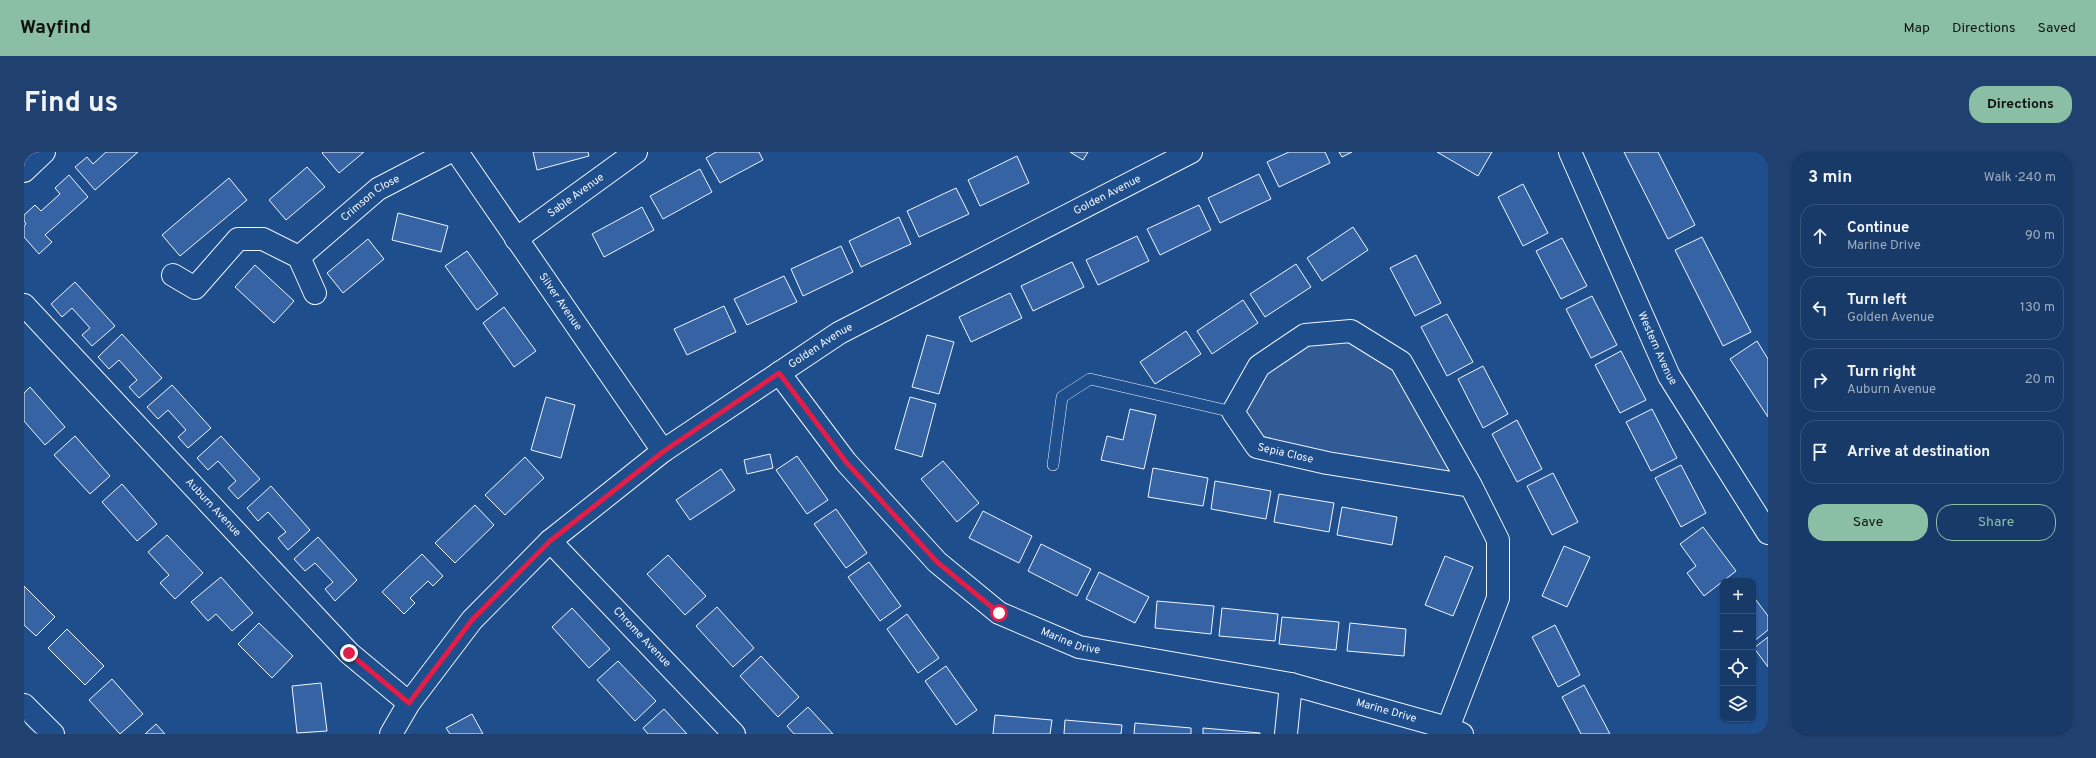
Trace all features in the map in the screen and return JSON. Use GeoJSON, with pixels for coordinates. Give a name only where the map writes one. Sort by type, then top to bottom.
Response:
{"type":"FeatureCollection","features":[{"type":"Feature","properties":{"kind":"street"},"geometry":{"type":"LineString","coordinates":[[24,170],[44,152]]}},
{"type":"Feature","properties":{"kind":"street","name":"Crimson Close"},"geometry":{"type":"LineString","coordinates":[[299,257],[378,189],[449,152]]}},
{"type":"Feature","properties":{"kind":"street","name":"Silver Avenue"},"geometry":{"type":"LineString","coordinates":[[458,152],[516,239],[664,451]]}},
{"type":"Feature","properties":{"kind":"street","name":"Sable Avenue"},"geometry":{"type":"LineString","coordinates":[[516,239],[636,152]]}},
{"type":"Feature","properties":{"kind":"street","name":"Golden Avenue"},"geometry":{"type":"LineString","coordinates":[[391,734],[409,703],[472,620],[550,541],[664,451],[839,333],[1191,152]]}},
{"type":"Feature","properties":{"kind":"street","name":"Western Avenue"},"geometry":{"type":"LineString","coordinates":[[1570,152],[1669,376],[1768,533]]}},
{"type":"Feature","properties":{"kind":"street"},"geometry":{"type":"LineString","coordinates":[[173,275],[195,288],[238,239],[263,239],[299,257],[315,293]]}},
{"type":"Feature","properties":{"kind":"street","name":"Auburn Avenue"},"geometry":{"type":"LineString","coordinates":[[24,305],[349,653],[409,703]]}},
{"type":"Feature","properties":{"kind":"street"},"geometry":{"type":"LineString","coordinates":[[1233,412],[1259,366],[1305,335],[1351,331],[1402,362],[1471,486],[1498,540],[1498,598],[1455,731]]}},
{"type":"Feature","properties":{"kind":"street","name":"Marine Drive"},"geometry":{"type":"LineString","coordinates":[[779,373],[846,462],[937,562],[999,613],[1079,647],[1291,684],[1455,731]]}},
{"type":"Feature","properties":{"kind":"street","name":"Sepia Close"},"geometry":{"type":"LineString","coordinates":[[1233,412],[1257,448],[1327,463],[1471,486]]}},
{"type":"Feature","properties":{"kind":"street","name":"Chrome Avenue"},"geometry":{"type":"LineString","coordinates":[[550,541],[734,734]]}},
{"type":"Feature","properties":{"kind":"street"},"geometry":{"type":"LineString","coordinates":[[1286,734],[1291,684]]}},
{"type":"Feature","properties":{"kind":"street"},"geometry":{"type":"LineString","coordinates":[[24,705],[53,734]]}},
{"type":"Feature","properties":{"kind":"lane"},"geometry":{"type":"LineString","coordinates":[[1053,465],[1062,397],[1090,379],[1233,412]]}},
{"type":"Feature","properties":{"kind":"shaded area"},"geometry":{"type":"Polygon","coordinates":[[[1349,338],[1398,365],[1464,480],[1259,441],[1238,412],[1262,370],[1305,341],[1349,338]]]}},
{"type":"Feature","properties":{"kind":"building"},"geometry":{"type":"Polygon","coordinates":[[[106,152],[138,152],[95,190],[75,167],[87,157],[93,164],[106,152]]]}},
{"type":"Feature","properties":{"kind":"building"},"geometry":{"type":"Polygon","coordinates":[[[364,152],[339,173],[322,153],[364,152]]]}},
{"type":"Feature","properties":{"kind":"building"},"geometry":{"type":"Polygon","coordinates":[[[533,152],[588,152],[589,156],[537,170],[533,152]]]}},
{"type":"Feature","properties":{"kind":"building"},"geometry":{"type":"Polygon","coordinates":[[[716,152],[759,152],[763,160],[720,183],[706,158],[716,152]]]}},
{"type":"Feature","properties":{"kind":"building"},"geometry":{"type":"Polygon","coordinates":[[[1070,152],[1088,152],[1083,160],[1070,152]]]}},
{"type":"Feature","properties":{"kind":"building"},"geometry":{"type":"Polygon","coordinates":[[[1289,152],[1325,152],[1330,163],[1279,187],[1267,162],[1289,152]]]}},
{"type":"Feature","properties":{"kind":"building"},"geometry":{"type":"Polygon","coordinates":[[[1339,152],[1352,152],[1342,157],[1339,152]]]}},
{"type":"Feature","properties":{"kind":"building"},"geometry":{"type":"Polygon","coordinates":[[[1437,152],[1492,152],[1478,176],[1437,152]]]}},
{"type":"Feature","properties":{"kind":"building"},"geometry":{"type":"Polygon","coordinates":[[[1624,152],[1658,152],[1695,225],[1668,239],[1624,152]]]}},
{"type":"Feature","properties":{"kind":"building"},"geometry":{"type":"Polygon","coordinates":[[[1017,156],[1029,183],[980,206],[968,180],[1017,156]]]}},
{"type":"Feature","properties":{"kind":"building"},"geometry":{"type":"Polygon","coordinates":[[[307,167],[325,187],[286,220],[269,200],[307,167]]]}},
{"type":"Feature","properties":{"kind":"building"},"geometry":{"type":"Polygon","coordinates":[[[700,169],[712,192],[663,219],[650,196],[700,169]]]}},
{"type":"Feature","properties":{"kind":"building"},"geometry":{"type":"Polygon","coordinates":[[[1259,174],[1271,199],[1220,223],[1208,198],[1259,174]]]}},
{"type":"Feature","properties":{"kind":"building"},"geometry":{"type":"Polygon","coordinates":[[[69,175],[88,197],[45,235],[52,242],[39,254],[24,237],[24,226],[26,224],[24,221],[24,215],[35,205],[41,211],[60,194],[55,188],[69,175]]]}},
{"type":"Feature","properties":{"kind":"building"},"geometry":{"type":"Polygon","coordinates":[[[229,178],[247,200],[180,256],[162,235],[229,178]]]}},
{"type":"Feature","properties":{"kind":"building"},"geometry":{"type":"Polygon","coordinates":[[[1523,184],[1548,233],[1523,246],[1498,197],[1523,184]]]}},
{"type":"Feature","properties":{"kind":"building"},"geometry":{"type":"Polygon","coordinates":[[[956,188],[969,214],[919,237],[907,211],[956,188]]]}},
{"type":"Feature","properties":{"kind":"building"},"geometry":{"type":"Polygon","coordinates":[[[1199,205],[1211,230],[1160,255],[1147,229],[1199,205]]]}},
{"type":"Feature","properties":{"kind":"building"},"geometry":{"type":"Polygon","coordinates":[[[642,207],[654,230],[604,257],[592,234],[642,207]]]}},
{"type":"Feature","properties":{"kind":"building"},"geometry":{"type":"Polygon","coordinates":[[[398,213],[448,226],[441,252],[392,240],[398,213]]]}},
{"type":"Feature","properties":{"kind":"building"},"geometry":{"type":"Polygon","coordinates":[[[899,217],[911,244],[861,267],[849,241],[899,217]]]}},
{"type":"Feature","properties":{"kind":"building"},"geometry":{"type":"Polygon","coordinates":[[[1353,227],[1368,250],[1322,281],[1307,258],[1353,227]]]}},
{"type":"Feature","properties":{"kind":"building"},"geometry":{"type":"Polygon","coordinates":[[[1137,236],[1149,261],[1098,285],[1086,260],[1137,236]]]}},
{"type":"Feature","properties":{"kind":"building"},"geometry":{"type":"Polygon","coordinates":[[[1702,237],[1751,332],[1723,346],[1675,250],[1702,237]]]}},
{"type":"Feature","properties":{"kind":"building"},"geometry":{"type":"Polygon","coordinates":[[[1562,238],[1587,286],[1561,299],[1536,251],[1562,238]]]}},
{"type":"Feature","properties":{"kind":"building"},"geometry":{"type":"Polygon","coordinates":[[[368,239],[384,259],[343,293],[327,273],[368,239]]]}},
{"type":"Feature","properties":{"kind":"building"},"geometry":{"type":"Polygon","coordinates":[[[841,246],[853,272],[803,296],[791,269],[841,246]]]}},
{"type":"Feature","properties":{"kind":"building"},"geometry":{"type":"Polygon","coordinates":[[[467,251],[498,294],[477,310],[445,266],[467,251]]]}},
{"type":"Feature","properties":{"kind":"building"},"geometry":{"type":"Polygon","coordinates":[[[1416,255],[1441,303],[1415,316],[1390,268],[1416,255]]]}},
{"type":"Feature","properties":{"kind":"building"},"geometry":{"type":"Polygon","coordinates":[[[1072,262],[1084,287],[1033,311],[1021,286],[1072,262]]]}},
{"type":"Feature","properties":{"kind":"building"},"geometry":{"type":"Polygon","coordinates":[[[1296,264],[1311,287],[1265,317],[1250,294],[1296,264]]]}},
{"type":"Feature","properties":{"kind":"building"},"geometry":{"type":"Polygon","coordinates":[[[255,265],[294,301],[274,323],[235,287],[255,265]]]}},
{"type":"Feature","properties":{"kind":"building"},"geometry":{"type":"Polygon","coordinates":[[[784,276],[797,302],[747,325],[734,299],[784,276]]]}},
{"type":"Feature","properties":{"kind":"building"},"geometry":{"type":"Polygon","coordinates":[[[75,282],[115,326],[92,346],[82,335],[90,328],[72,308],[62,317],[51,304],[75,282]]]}},
{"type":"Feature","properties":{"kind":"building"},"geometry":{"type":"Polygon","coordinates":[[[1010,293],[1022,318],[971,342],[959,317],[1010,293]]]}},
{"type":"Feature","properties":{"kind":"building"},"geometry":{"type":"Polygon","coordinates":[[[1592,296],[1617,345],[1591,358],[1566,309],[1592,296]]]}},
{"type":"Feature","properties":{"kind":"building"},"geometry":{"type":"Polygon","coordinates":[[[1243,300],[1258,323],[1212,354],[1197,331],[1243,300]]]}},
{"type":"Feature","properties":{"kind":"building"},"geometry":{"type":"Polygon","coordinates":[[[724,306],[736,332],[687,355],[674,329],[724,306]]]}},
{"type":"Feature","properties":{"kind":"building"},"geometry":{"type":"Polygon","coordinates":[[[504,307],[536,351],[514,367],[483,323],[504,307]]]}},
{"type":"Feature","properties":{"kind":"building"},"geometry":{"type":"Polygon","coordinates":[[[1447,314],[1473,362],[1447,376],[1421,327],[1447,314]]]}},
{"type":"Feature","properties":{"kind":"building"},"geometry":{"type":"Polygon","coordinates":[[[1186,331],[1201,354],[1155,384],[1140,362],[1186,331]]]}},
{"type":"Feature","properties":{"kind":"building"},"geometry":{"type":"Polygon","coordinates":[[[122,334],[162,378],[139,398],[129,387],[137,380],[119,360],[109,369],[98,357],[122,334]]]}},
{"type":"Feature","properties":{"kind":"building"},"geometry":{"type":"Polygon","coordinates":[[[927,335],[954,342],[939,394],[912,387],[927,335]]]}},
{"type":"Feature","properties":{"kind":"building"},"geometry":{"type":"Polygon","coordinates":[[[1757,341],[1768,359],[1768,417],[1730,359],[1757,341]]]}},
{"type":"Feature","properties":{"kind":"building"},"geometry":{"type":"Polygon","coordinates":[[[1621,351],[1646,400],[1620,413],[1595,365],[1621,351]]]}},
{"type":"Feature","properties":{"kind":"building"},"geometry":{"type":"Polygon","coordinates":[[[1483,366],[1508,414],[1483,428],[1458,379],[1483,366]]]}},
{"type":"Feature","properties":{"kind":"building"},"geometry":{"type":"Polygon","coordinates":[[[172,385],[211,428],[188,448],[178,437],[186,430],[168,410],[158,419],[147,407],[172,385]]]}},
{"type":"Feature","properties":{"kind":"building"},"geometry":{"type":"Polygon","coordinates":[[[30,387],[65,427],[45,445],[24,421],[24,393],[30,387]]]}},
{"type":"Feature","properties":{"kind":"building"},"geometry":{"type":"Polygon","coordinates":[[[546,397],[575,405],[561,458],[531,450],[546,397]]]}},
{"type":"Feature","properties":{"kind":"building"},"geometry":{"type":"Polygon","coordinates":[[[910,397],[936,404],[922,457],[895,449],[910,397]]]}},
{"type":"Feature","properties":{"kind":"building"},"geometry":{"type":"Polygon","coordinates":[[[1130,409],[1156,415],[1144,469],[1101,460],[1107,436],[1123,440],[1130,409]]]}},
{"type":"Feature","properties":{"kind":"building"},"geometry":{"type":"Polygon","coordinates":[[[1652,409],[1677,458],[1651,471],[1626,422],[1652,409]]]}},
{"type":"Feature","properties":{"kind":"building"},"geometry":{"type":"Polygon","coordinates":[[[1517,420],[1542,469],[1517,482],[1492,434],[1517,420]]]}},
{"type":"Feature","properties":{"kind":"building"},"geometry":{"type":"Polygon","coordinates":[[[75,436],[110,476],[90,494],[54,455],[75,436]]]}},
{"type":"Feature","properties":{"kind":"building"},"geometry":{"type":"Polygon","coordinates":[[[221,436],[260,479],[238,499],[228,488],[236,481],[218,461],[208,470],[197,458],[221,436]]]}},
{"type":"Feature","properties":{"kind":"building"},"geometry":{"type":"Polygon","coordinates":[[[770,454],[773,468],[747,474],[744,460],[770,454]]]}},
{"type":"Feature","properties":{"kind":"building"},"geometry":{"type":"Polygon","coordinates":[[[797,456],[828,500],[807,514],[776,470],[797,456]]]}},
{"type":"Feature","properties":{"kind":"building"},"geometry":{"type":"Polygon","coordinates":[[[525,457],[544,478],[505,515],[485,495],[525,457]]]}},
{"type":"Feature","properties":{"kind":"building"},"geometry":{"type":"Polygon","coordinates":[[[943,461],[979,503],[957,522],[921,479],[943,461]]]}},
{"type":"Feature","properties":{"kind":"building"},"geometry":{"type":"Polygon","coordinates":[[[1681,465],[1706,513],[1681,527],[1655,478],[1681,465]]]}},
{"type":"Feature","properties":{"kind":"building"},"geometry":{"type":"Polygon","coordinates":[[[1153,468],[1208,478],[1203,506],[1148,497],[1153,468]]]}},
{"type":"Feature","properties":{"kind":"building"},"geometry":{"type":"Polygon","coordinates":[[[721,469],[735,490],[690,520],[676,500],[721,469]]]}},
{"type":"Feature","properties":{"kind":"building"},"geometry":{"type":"Polygon","coordinates":[[[1553,473],[1578,522],[1552,535],[1527,486],[1553,473]]]}},
{"type":"Feature","properties":{"kind":"building"},"geometry":{"type":"Polygon","coordinates":[[[1215,481],[1271,491],[1266,519],[1211,509],[1215,481]]]}},
{"type":"Feature","properties":{"kind":"building"},"geometry":{"type":"Polygon","coordinates":[[[122,484],[157,524],[137,541],[102,502],[122,484]]]}},
{"type":"Feature","properties":{"kind":"building"},"geometry":{"type":"Polygon","coordinates":[[[271,486],[310,530],[288,550],[278,538],[286,532],[268,512],[258,521],[247,508],[271,486]]]}},
{"type":"Feature","properties":{"kind":"building"},"geometry":{"type":"Polygon","coordinates":[[[1279,494],[1334,503],[1329,532],[1274,522],[1279,494]]]}},
{"type":"Feature","properties":{"kind":"building"},"geometry":{"type":"Polygon","coordinates":[[[475,505],[494,525],[455,563],[435,543],[475,505]]]}},
{"type":"Feature","properties":{"kind":"building"},"geometry":{"type":"Polygon","coordinates":[[[1342,507],[1397,517],[1392,545],[1337,535],[1342,507]]]}},
{"type":"Feature","properties":{"kind":"building"},"geometry":{"type":"Polygon","coordinates":[[[836,509],[867,553],[846,568],[814,524],[836,509]]]}},
{"type":"Feature","properties":{"kind":"building"},"geometry":{"type":"Polygon","coordinates":[[[983,511],[1032,536],[1019,563],[969,538],[983,511]]]}},
{"type":"Feature","properties":{"kind":"building"},"geometry":{"type":"Polygon","coordinates":[[[1703,527],[1736,571],[1727,578],[1720,578],[1720,584],[1704,596],[1687,573],[1696,566],[1680,544],[1703,527]]]}},
{"type":"Feature","properties":{"kind":"building"},"geometry":{"type":"Polygon","coordinates":[[[167,535],[203,573],[175,599],[160,583],[169,575],[148,552],[167,535]]]}},
{"type":"Feature","properties":{"kind":"building"},"geometry":{"type":"Polygon","coordinates":[[[318,537],[357,580],[335,601],[325,589],[333,582],[315,563],[305,571],[294,559],[318,537]]]}},
{"type":"Feature","properties":{"kind":"building"},"geometry":{"type":"Polygon","coordinates":[[[1041,544],[1091,569],[1077,596],[1028,571],[1041,544]]]}},
{"type":"Feature","properties":{"kind":"building"},"geometry":{"type":"Polygon","coordinates":[[[1564,546],[1590,557],[1567,607],[1542,596],[1564,546]]]}},
{"type":"Feature","properties":{"kind":"building"},"geometry":{"type":"Polygon","coordinates":[[[422,554],[443,576],[433,586],[428,581],[410,598],[415,603],[404,614],[382,592],[422,554]]]}},
{"type":"Feature","properties":{"kind":"building"},"geometry":{"type":"Polygon","coordinates":[[[668,555],[706,596],[685,615],[647,574],[668,555]]]}},
{"type":"Feature","properties":{"kind":"building"},"geometry":{"type":"Polygon","coordinates":[[[1445,556],[1473,567],[1453,616],[1425,605],[1445,556]]]}},
{"type":"Feature","properties":{"kind":"building"},"geometry":{"type":"Polygon","coordinates":[[[869,562],[901,606],[880,621],[848,577],[869,562]]]}},
{"type":"Feature","properties":{"kind":"building"},"geometry":{"type":"Polygon","coordinates":[[[1099,572],[1149,597],[1135,623],[1086,599],[1099,572]]]}},
{"type":"Feature","properties":{"kind":"building"},"geometry":{"type":"Polygon","coordinates":[[[221,577],[253,613],[232,631],[216,614],[208,621],[191,602],[221,577]]]}},
{"type":"Feature","properties":{"kind":"building"},"geometry":{"type":"Polygon","coordinates":[[[24,586],[55,617],[36,636],[24,625],[24,586]]]}},
{"type":"Feature","properties":{"kind":"building"},"geometry":{"type":"Polygon","coordinates":[[[1756,600],[1768,616],[1768,630],[1756,640],[1756,600]]]}},
{"type":"Feature","properties":{"kind":"building"},"geometry":{"type":"Polygon","coordinates":[[[1157,601],[1214,606],[1211,634],[1155,628],[1157,601]]]}},
{"type":"Feature","properties":{"kind":"building"},"geometry":{"type":"Polygon","coordinates":[[[717,607],[754,648],[733,667],[696,626],[717,607]]]}},
{"type":"Feature","properties":{"kind":"building"},"geometry":{"type":"Polygon","coordinates":[[[572,608],[610,649],[589,668],[552,627],[572,608]]]}},
{"type":"Feature","properties":{"kind":"building"},"geometry":{"type":"Polygon","coordinates":[[[1222,608],[1278,614],[1275,641],[1219,636],[1222,608]]]}},
{"type":"Feature","properties":{"kind":"building"},"geometry":{"type":"Polygon","coordinates":[[[907,614],[939,658],[918,673],[887,629],[907,614]]]}},
{"type":"Feature","properties":{"kind":"building"},"geometry":{"type":"Polygon","coordinates":[[[1282,617],[1339,622],[1336,650],[1279,644],[1282,617]]]}},
{"type":"Feature","properties":{"kind":"building"},"geometry":{"type":"Polygon","coordinates":[[[259,623],[293,656],[272,678],[238,644],[259,623]]]}},
{"type":"Feature","properties":{"kind":"building"},"geometry":{"type":"Polygon","coordinates":[[[1350,623],[1406,629],[1404,656],[1347,651],[1350,623]]]}},
{"type":"Feature","properties":{"kind":"building"},"geometry":{"type":"Polygon","coordinates":[[[1555,625],[1580,675],[1558,687],[1532,637],[1555,625]]]}},
{"type":"Feature","properties":{"kind":"building"},"geometry":{"type":"Polygon","coordinates":[[[67,629],[104,666],[85,685],[48,648],[67,629]]]}},
{"type":"Feature","properties":{"kind":"building"},"geometry":{"type":"Polygon","coordinates":[[[1768,637],[1768,667],[1756,651],[1756,646],[1768,637]]]}},
{"type":"Feature","properties":{"kind":"building"},"geometry":{"type":"Polygon","coordinates":[[[761,656],[799,697],[778,717],[740,676],[761,656]]]}},
{"type":"Feature","properties":{"kind":"building"},"geometry":{"type":"Polygon","coordinates":[[[618,661],[656,701],[635,721],[597,680],[618,661]]]}},
{"type":"Feature","properties":{"kind":"building"},"geometry":{"type":"Polygon","coordinates":[[[946,666],[977,710],[956,725],[925,681],[946,666]]]}},
{"type":"Feature","properties":{"kind":"building"},"geometry":{"type":"Polygon","coordinates":[[[112,679],[143,714],[120,734],[89,700],[112,679]]]}},
{"type":"Feature","properties":{"kind":"building"},"geometry":{"type":"Polygon","coordinates":[[[321,683],[327,731],[297,733],[292,686],[321,683]]]}},
{"type":"Feature","properties":{"kind":"building"},"geometry":{"type":"Polygon","coordinates":[[[1584,685],[1610,734],[1581,734],[1562,697],[1584,685]]]}},
{"type":"Feature","properties":{"kind":"building"},"geometry":{"type":"Polygon","coordinates":[[[808,707],[833,734],[794,734],[787,726],[808,707]]]}},
{"type":"Feature","properties":{"kind":"building"},"geometry":{"type":"Polygon","coordinates":[[[664,709],[687,734],[648,734],[643,728],[664,709]]]}},
{"type":"Feature","properties":{"kind":"building"},"geometry":{"type":"Polygon","coordinates":[[[472,714],[483,734],[450,734],[446,728],[472,714]]]}},
{"type":"Feature","properties":{"kind":"building"},"geometry":{"type":"Polygon","coordinates":[[[995,715],[1052,720],[1050,734],[993,734],[995,715]]]}},
{"type":"Feature","properties":{"kind":"building"},"geometry":{"type":"Polygon","coordinates":[[[1065,720],[1122,725],[1121,734],[1064,734],[1065,720]]]}},
{"type":"Feature","properties":{"kind":"building"},"geometry":{"type":"Polygon","coordinates":[[[1135,723],[1191,728],[1191,734],[1134,734],[1135,723]]]}},
{"type":"Feature","properties":{"kind":"building"},"geometry":{"type":"Polygon","coordinates":[[[156,724],[165,734],[145,734],[156,724]]]}},
{"type":"Feature","properties":{"kind":"building"},"geometry":{"type":"Polygon","coordinates":[[[1203,728],[1260,733],[1260,734],[1203,734],[1203,728]]]}},
{"type":"Feature","properties":{"kind":"route"},"geometry":{"type":"LineString","coordinates":[[349,653],[409,703],[472,620],[550,541],[664,451],[779,373],[846,462],[937,562],[999,613]]}}]}
